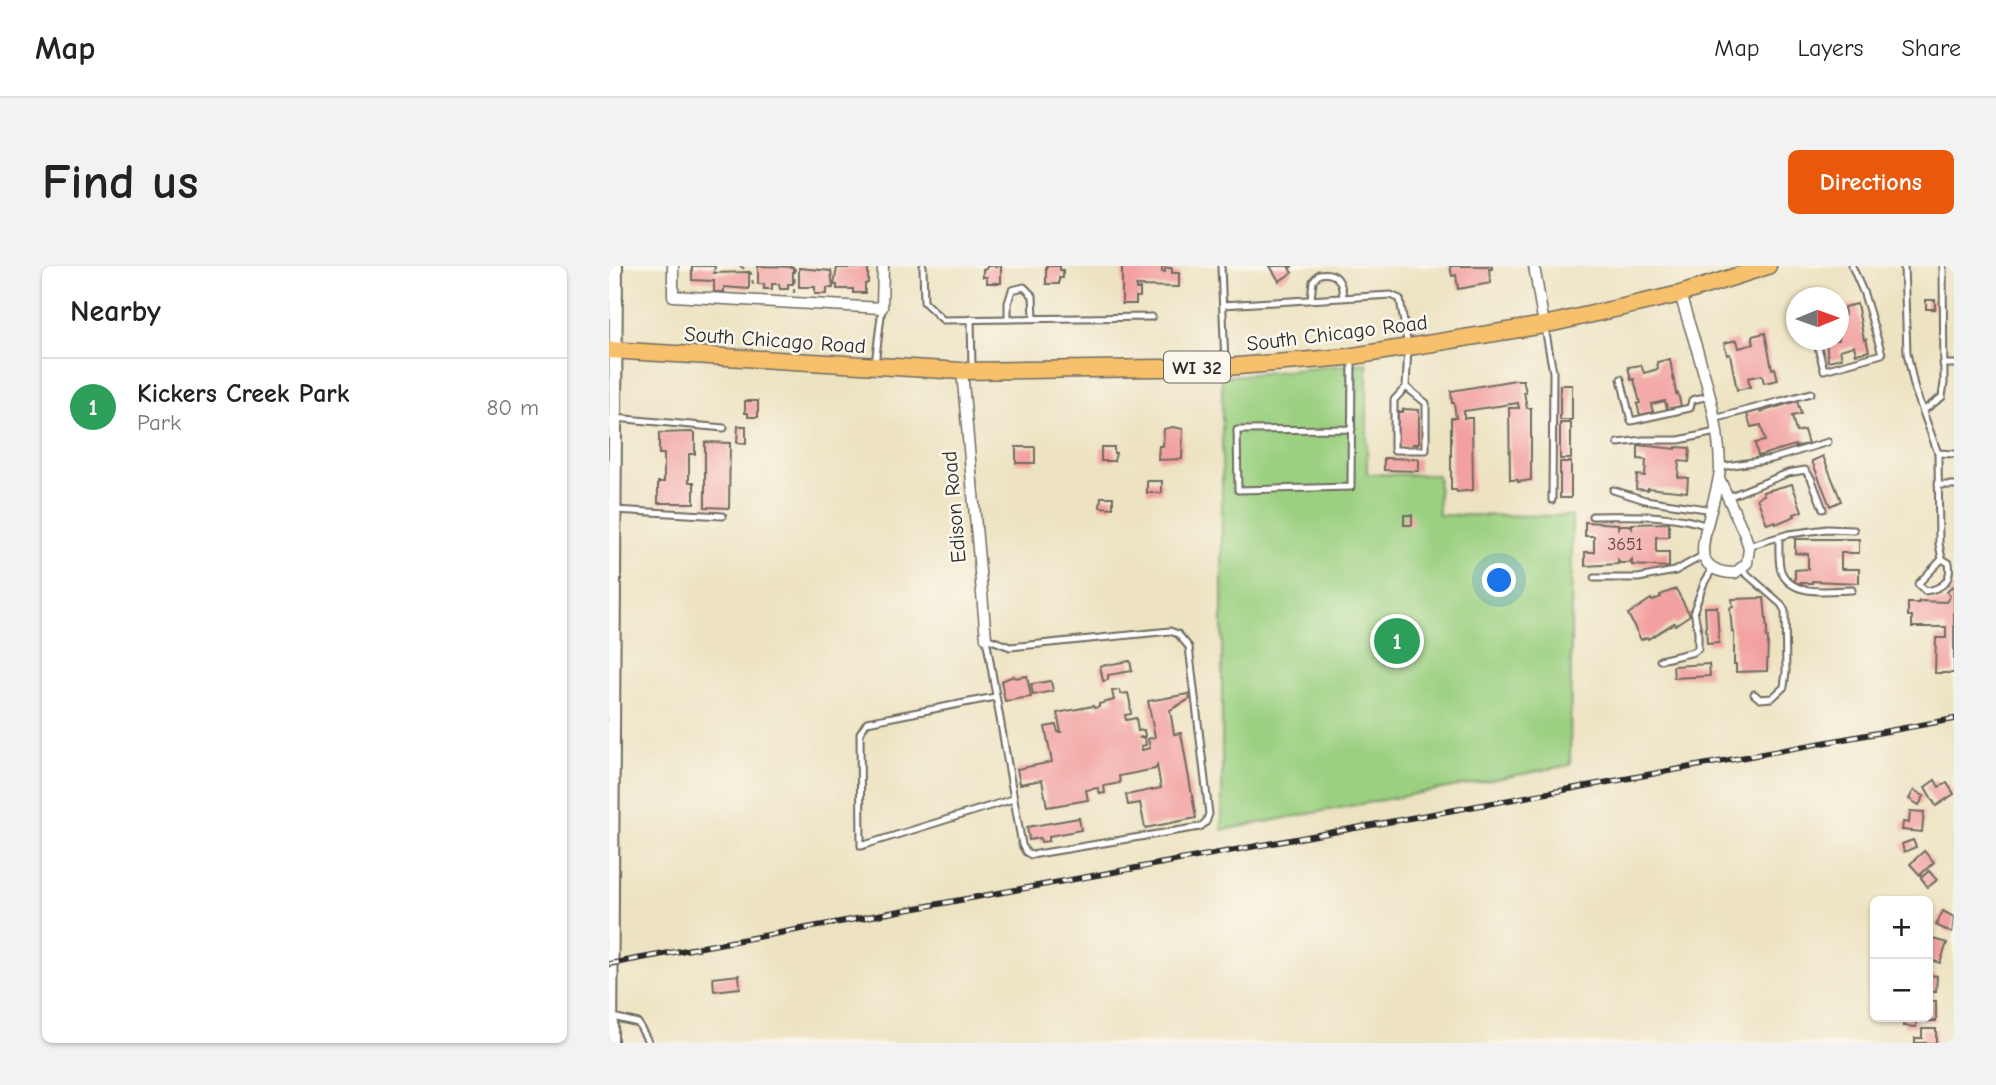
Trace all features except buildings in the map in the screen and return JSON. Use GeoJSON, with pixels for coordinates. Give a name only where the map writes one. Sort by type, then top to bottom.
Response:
{"type":"FeatureCollection","features":[{"type":"Feature","properties":{"kind":"main road","name":"South Chicago Road"},"geometry":{"type":"LineString","coordinates":[[612,350],[875,368],[967,371],[1226,367],[1352,356],[1544,325],[1680,294],[1768,266]]}},
{"type":"Feature","properties":{"kind":"street"},"geometry":{"type":"LineString","coordinates":[[611,1043],[611,674],[615,418],[612,350],[616,266]]}},
{"type":"Feature","properties":{"kind":"street"},"geometry":{"type":"LineString","coordinates":[[673,266],[673,296],[882,308],[883,266]]}},
{"type":"Feature","properties":{"kind":"street"},"geometry":{"type":"LineString","coordinates":[[1534,266],[1544,325]]}},
{"type":"Feature","properties":{"kind":"street"},"geometry":{"type":"LineString","coordinates":[[1680,294],[1709,396],[1716,432],[1719,473],[1704,555],[1713,568],[1727,573],[1741,569],[1747,563],[1748,546],[1719,473]]}},
{"type":"Feature","properties":{"kind":"street","name":"Edison Road"},"geometry":{"type":"LineString","coordinates":[[967,371],[986,638]]}},
{"type":"Feature","properties":{"kind":"lane"},"geometry":{"type":"LineString","coordinates":[[923,266],[924,302],[943,320],[1152,317]]}},
{"type":"Feature","properties":{"kind":"lane"},"geometry":{"type":"LineString","coordinates":[[1221,266],[1226,367]]}},
{"type":"Feature","properties":{"kind":"lane"},"geometry":{"type":"LineString","coordinates":[[1819,350],[1824,370],[1882,355],[1864,294],[1851,266]]}},
{"type":"Feature","properties":{"kind":"lane"},"geometry":{"type":"LineString","coordinates":[[1904,266],[1907,353],[1915,390],[1938,453],[1939,544],[1942,559],[1949,563],[1951,574],[1937,590],[1925,591],[1918,584],[1942,559]]}},
{"type":"Feature","properties":{"kind":"lane"},"geometry":{"type":"LineString","coordinates":[[1924,410],[1942,397],[1944,383],[1943,266]]}},
{"type":"Feature","properties":{"kind":"lane"},"geometry":{"type":"LineString","coordinates":[[1311,299],[1313,281],[1319,274],[1327,272],[1337,276],[1342,283],[1343,297]]}},
{"type":"Feature","properties":{"kind":"lane"},"geometry":{"type":"LineString","coordinates":[[1009,319],[1009,296],[1012,290],[1018,287],[1024,287],[1033,296],[1034,318]]}},
{"type":"Feature","properties":{"kind":"lane"},"geometry":{"type":"LineString","coordinates":[[1223,305],[1391,295],[1401,299],[1408,347],[1406,387],[1394,400],[1394,450],[1426,450],[1426,403],[1406,387]]}},
{"type":"Feature","properties":{"kind":"lane"},"geometry":{"type":"LineString","coordinates":[[875,368],[882,308]]}},
{"type":"Feature","properties":{"kind":"lane"},"geometry":{"type":"LineString","coordinates":[[967,371],[971,319]]}},
{"type":"Feature","properties":{"kind":"lane"},"geometry":{"type":"LineString","coordinates":[[1544,325],[1553,372],[1552,500]]}},
{"type":"Feature","properties":{"kind":"lane"},"geometry":{"type":"LineString","coordinates":[[1352,356],[1352,429],[1352,487],[1238,490],[1237,430],[1352,429]]}},
{"type":"Feature","properties":{"kind":"lane"},"geometry":{"type":"LineString","coordinates":[[1943,364],[1954,364]]}},
{"type":"Feature","properties":{"kind":"lane"},"geometry":{"type":"LineString","coordinates":[[1621,379],[1631,421],[1690,408],[1692,400],[1709,396]]}},
{"type":"Feature","properties":{"kind":"lane"},"geometry":{"type":"LineString","coordinates":[[1714,419],[1811,393]]}},
{"type":"Feature","properties":{"kind":"lane"},"geometry":{"type":"LineString","coordinates":[[615,418],[723,428]]}},
{"type":"Feature","properties":{"kind":"lane"},"geometry":{"type":"LineString","coordinates":[[1618,443],[1679,440],[1716,432]]}},
{"type":"Feature","properties":{"kind":"lane"},"geometry":{"type":"LineString","coordinates":[[1719,473],[1828,442]]}},
{"type":"Feature","properties":{"kind":"lane"},"geometry":{"type":"LineString","coordinates":[[1938,453],[1954,453]]}},
{"type":"Feature","properties":{"kind":"lane"},"geometry":{"type":"LineString","coordinates":[[1728,497],[1788,472],[1805,470],[1823,509]]}},
{"type":"Feature","properties":{"kind":"lane"},"geometry":{"type":"LineString","coordinates":[[1938,485],[1954,485]]}},
{"type":"Feature","properties":{"kind":"lane"},"geometry":{"type":"LineString","coordinates":[[1613,490],[1645,500],[1713,510]]}},
{"type":"Feature","properties":{"kind":"lane"},"geometry":{"type":"LineString","coordinates":[[614,510],[723,516]]}},
{"type":"Feature","properties":{"kind":"lane"},"geometry":{"type":"LineString","coordinates":[[1592,516],[1665,517],[1708,526]]}},
{"type":"Feature","properties":{"kind":"lane"},"geometry":{"type":"LineString","coordinates":[[1748,546],[1827,530],[1854,530]]}},
{"type":"Feature","properties":{"kind":"lane"},"geometry":{"type":"LineString","coordinates":[[1779,538],[1781,571],[1792,586],[1807,590],[1852,590]]}},
{"type":"Feature","properties":{"kind":"lane"},"geometry":{"type":"LineString","coordinates":[[1594,578],[1638,578],[1675,571],[1704,555]]}},
{"type":"Feature","properties":{"kind":"lane"},"geometry":{"type":"LineString","coordinates":[[1660,660],[1698,649],[1694,610],[1713,568]]}},
{"type":"Feature","properties":{"kind":"lane"},"geometry":{"type":"LineString","coordinates":[[1741,569],[1781,604],[1785,611],[1784,687],[1772,698],[1760,699],[1754,694]]}},
{"type":"Feature","properties":{"kind":"lane"},"geometry":{"type":"LineString","coordinates":[[1170,631],[1178,634],[1189,647],[1209,814],[1206,822],[1200,827],[1031,855],[1025,852],[995,696],[986,638],[1010,647],[1170,631]]}},
{"type":"Feature","properties":{"kind":"lane"},"geometry":{"type":"LineString","coordinates":[[995,696],[867,722],[860,733],[861,846],[1013,799]]}},
{"type":"Feature","properties":{"kind":"lane"},"geometry":{"type":"LineString","coordinates":[[611,1017],[638,1023],[649,1043]]}},
{"type":"Feature","properties":{"kind":"path"},"geometry":{"type":"LineString","coordinates":[[740,266],[751,273],[754,302]]}},
{"type":"Feature","properties":{"kind":"path"},"geometry":{"type":"LineString","coordinates":[[794,304],[795,266]]}},
{"type":"Feature","properties":{"kind":"green space"},"geometry":{"type":"Polygon","coordinates":[[[1367,363],[1367,474],[1438,475],[1439,515],[1572,516],[1570,765],[1222,830],[1222,377],[1367,363]]]}},
{"type":"Feature","properties":{"kind":"railway"},"geometry":{"type":"LineString","coordinates":[[609,964],[1954,719]]}},
{"type":"Feature","properties":{"kind":"place","name":"Kickers Creek Park"},"geometry":{"type":"Point","coordinates":[1397,641]}}]}
